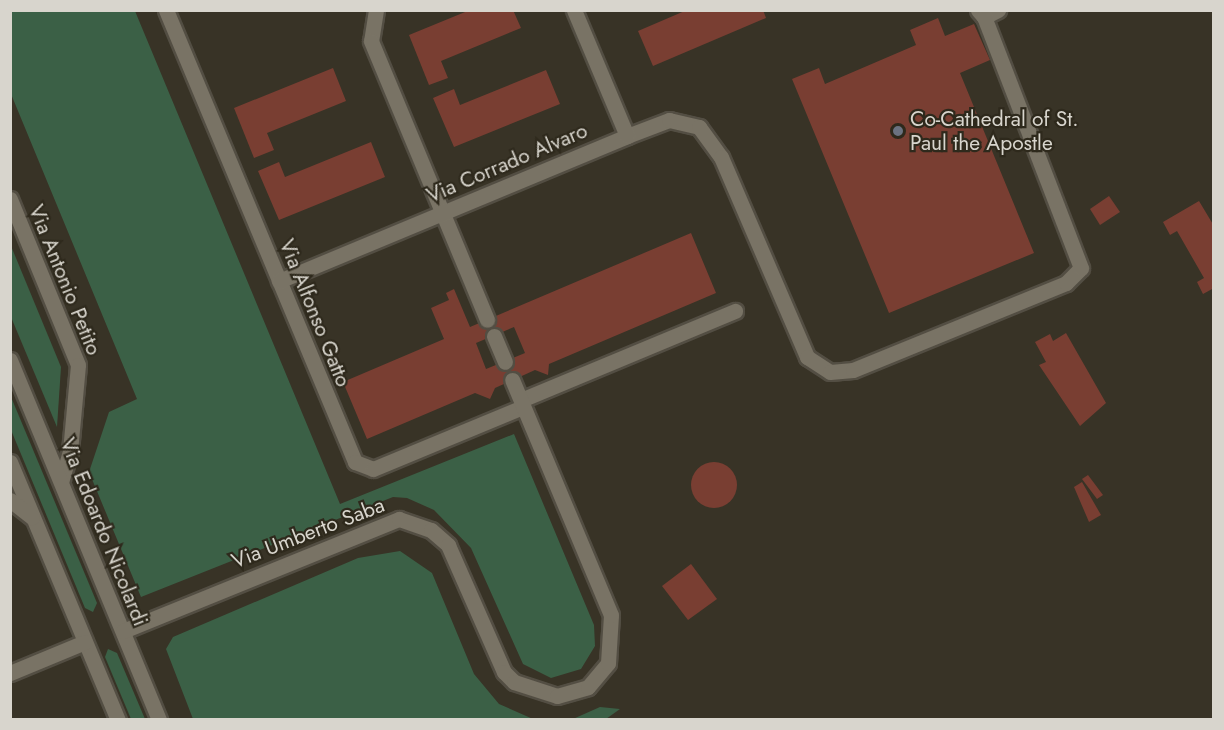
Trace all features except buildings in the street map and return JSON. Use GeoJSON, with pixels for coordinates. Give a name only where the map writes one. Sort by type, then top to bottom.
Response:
{"type":"FeatureCollection","features":[{"type":"Feature","properties":{"kind":"street","name":"Via Alfonso Gatto"},"geometry":{"type":"LineString","coordinates":[[166,10],[279,281],[360,467],[373,469],[522,403]]}},
{"type":"Feature","properties":{"kind":"street"},"geometry":{"type":"LineString","coordinates":[[376,10],[371,41],[487,320]]}},
{"type":"Feature","properties":{"kind":"street"},"geometry":{"type":"LineString","coordinates":[[574,10],[627,136]]}},
{"type":"Feature","properties":{"kind":"street"},"geometry":{"type":"LineString","coordinates":[[981,14],[998,10]]}},
{"type":"Feature","properties":{"kind":"street","name":"Via Corrado Alvaro"},"geometry":{"type":"LineString","coordinates":[[279,281],[669,120],[699,127],[721,157],[807,357],[830,372],[853,370],[1066,284],[1081,268],[981,14]]}},
{"type":"Feature","properties":{"kind":"street","name":"Via Antonio Petito"},"geometry":{"type":"LineString","coordinates":[[10,200],[78,365],[70,451],[61,482]]}},
{"type":"Feature","properties":{"kind":"street"},"geometry":{"type":"LineString","coordinates":[[522,403],[735,311]]}},
{"type":"Feature","properties":{"kind":"street"},"geometry":{"type":"LineString","coordinates":[[494,336],[504,362]]}},
{"type":"Feature","properties":{"kind":"street","name":"Via Edoardo Nicolardi"},"geometry":{"type":"LineString","coordinates":[[10,360],[159,720]]}},
{"type":"Feature","properties":{"kind":"street","name":"Via Umberto Saba"},"geometry":{"type":"LineString","coordinates":[[123,631],[399,519],[431,531],[448,545],[504,672],[514,682],[549,695],[588,687],[608,663],[611,615],[512,380]]}},
{"type":"Feature","properties":{"kind":"street"},"geometry":{"type":"LineString","coordinates":[[10,462],[118,720]]}},
{"type":"Feature","properties":{"kind":"street"},"geometry":{"type":"LineString","coordinates":[[10,500],[34,519]]}},
{"type":"Feature","properties":{"kind":"street"},"geometry":{"type":"LineString","coordinates":[[10,673],[86,642]]}},
{"type":"Feature","properties":{"kind":"green space"},"geometry":{"type":"Polygon","coordinates":[[[10,11],[135,11],[340,504],[514,434],[594,625],[595,646],[581,669],[551,678],[523,664],[471,548],[434,510],[407,498],[393,497],[141,597],[89,472],[109,412],[137,399],[11,94],[10,11]]]}},
{"type":"Feature","properties":{"kind":"green space"},"geometry":{"type":"Polygon","coordinates":[[[11,246],[61,367],[57,427],[11,317],[11,246]]]}},
{"type":"Feature","properties":{"kind":"green space"},"geometry":{"type":"Polygon","coordinates":[[[11,397],[97,603],[93,612],[85,608],[11,430],[11,397]]]}},
{"type":"Feature","properties":{"kind":"green space"},"geometry":{"type":"Polygon","coordinates":[[[400,551],[432,573],[474,674],[499,704],[533,719],[193,719],[166,649],[173,637],[358,558],[400,551]]]}},
{"type":"Feature","properties":{"kind":"green space"},"geometry":{"type":"Polygon","coordinates":[[[108,649],[117,653],[145,719],[131,719],[105,657],[108,649]]]}},
{"type":"Feature","properties":{"kind":"green space"},"geometry":{"type":"Polygon","coordinates":[[[600,707],[620,709],[606,719],[573,719],[600,707]]]}},
{"type":"Feature","properties":{"kind":"place","name":"Co-Cathedral of St. Paul the Apostle"},"geometry":{"type":"Point","coordinates":[898,131]}}]}
